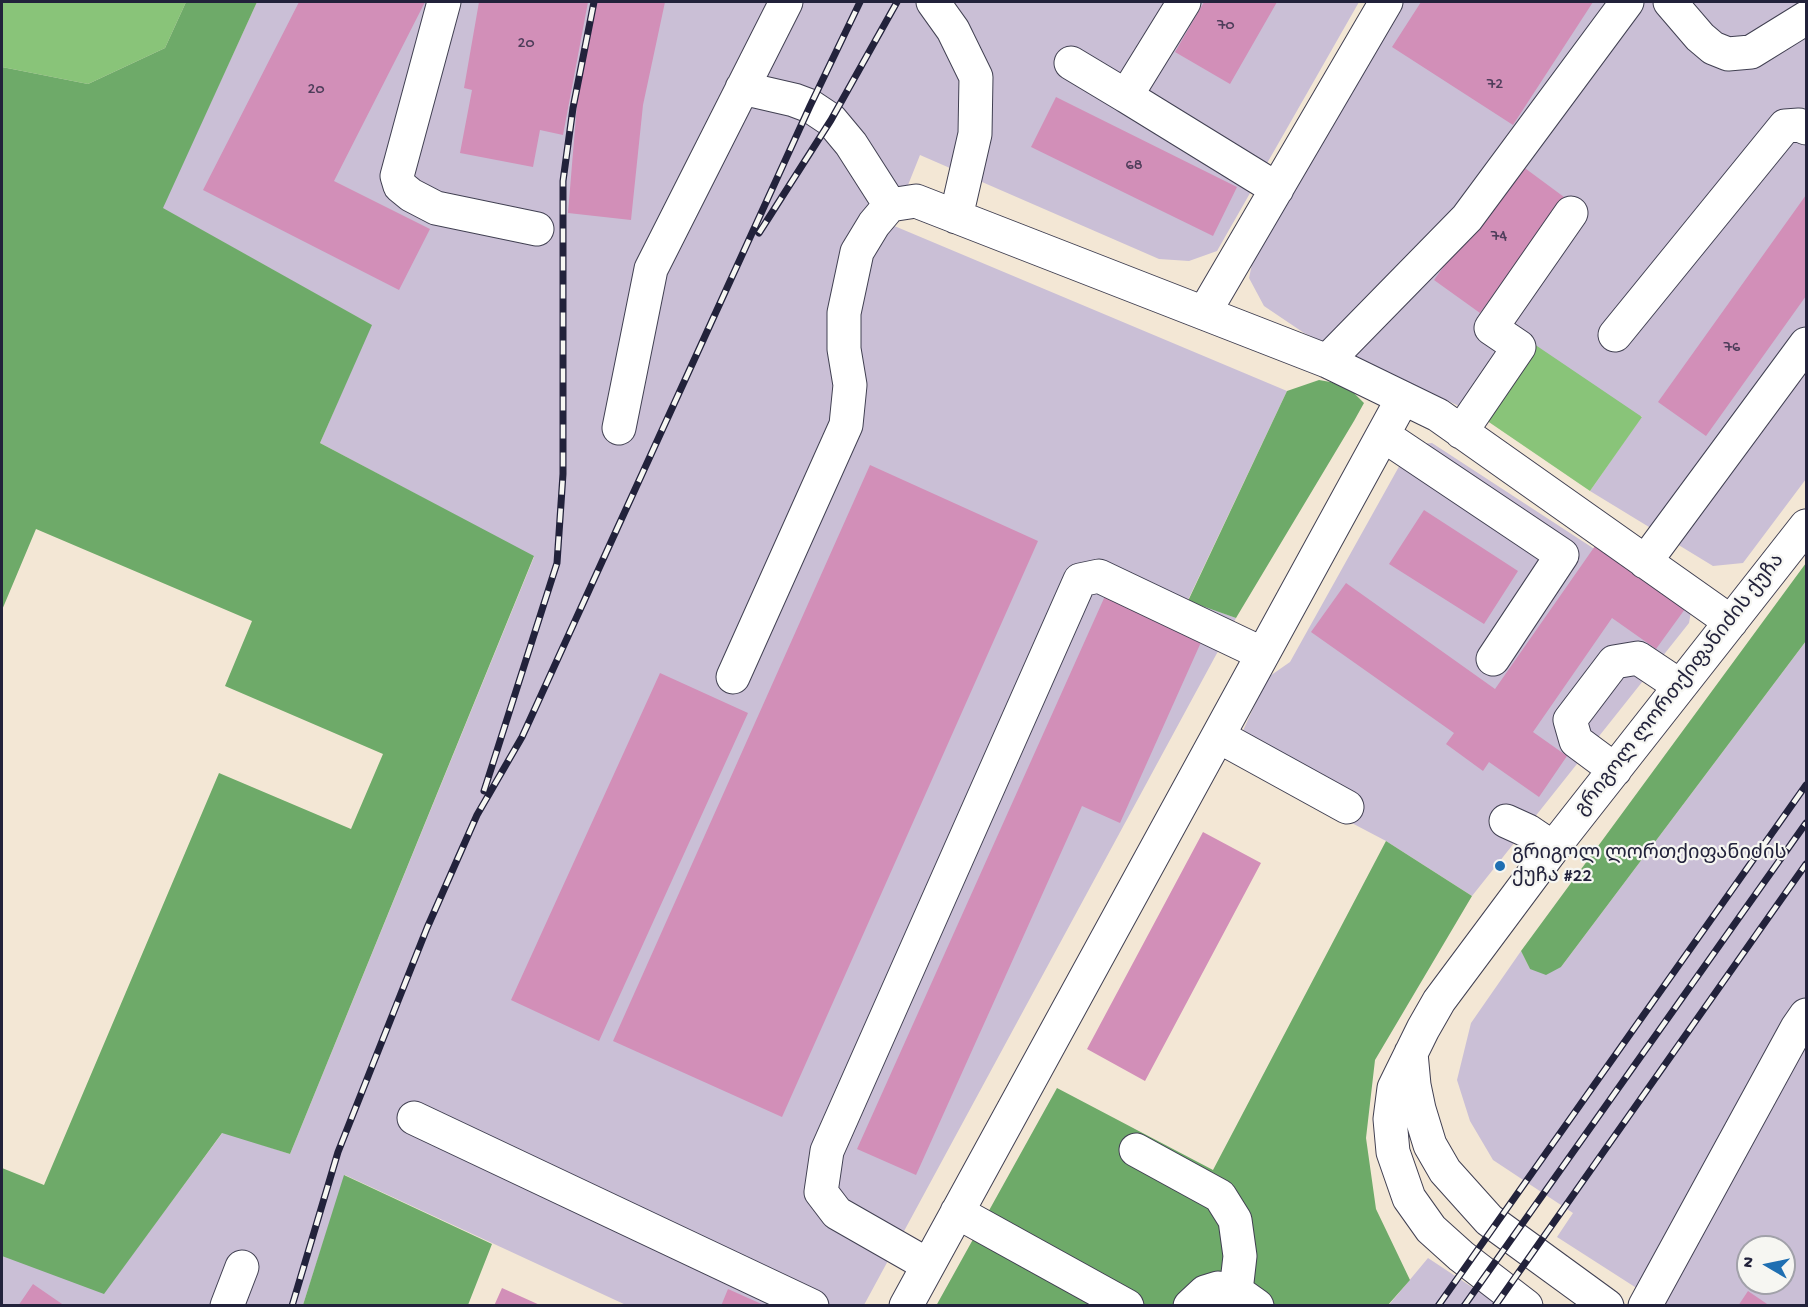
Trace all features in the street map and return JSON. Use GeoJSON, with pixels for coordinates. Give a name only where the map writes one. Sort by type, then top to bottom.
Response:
{"type":"FeatureCollection","features":[{"type":"Feature","properties":{"kind":"street"},"geometry":{"type":"LineString","coordinates":[[444,2],[397,176],[400,186],[411,195],[436,208],[537,229]]}},
{"type":"Feature","properties":{"kind":"street"},"geometry":{"type":"LineString","coordinates":[[619,428],[651,269],[786,2]]}},
{"type":"Feature","properties":{"kind":"street"},"geometry":{"type":"LineString","coordinates":[[933,2],[953,30],[976,77],[975,135],[956,217]]}},
{"type":"Feature","properties":{"kind":"street"},"geometry":{"type":"LineString","coordinates":[[1126,96],[1184,2]]}},
{"type":"Feature","properties":{"kind":"street"},"geometry":{"type":"LineString","coordinates":[[1204,314],[1386,2]]}},
{"type":"Feature","properties":{"kind":"street"},"geometry":{"type":"LineString","coordinates":[[1327,361],[1467,218],[1627,2]]}},
{"type":"Feature","properties":{"kind":"street"},"geometry":{"type":"LineString","coordinates":[[1670,2],[1700,37],[1713,48],[1728,54],[1751,52],[1806,18]]}},
{"type":"Feature","properties":{"kind":"street"},"geometry":{"type":"LineString","coordinates":[[1071,63],[1277,189]]}},
{"type":"Feature","properties":{"kind":"street"},"geometry":{"type":"LineString","coordinates":[[742,88],[802,103],[831,120],[903,203],[956,217],[1327,361],[1438,415],[1731,622]]}},
{"type":"Feature","properties":{"kind":"street"},"geometry":{"type":"LineString","coordinates":[[1615,335],[1785,126],[1799,125],[1806,128]]}},
{"type":"Feature","properties":{"kind":"street"},"geometry":{"type":"LineString","coordinates":[[734,677],[846,425],[849,385],[844,349],[844,313],[857,252],[874,224],[903,203]]}},
{"type":"Feature","properties":{"kind":"street"},"geometry":{"type":"LineString","coordinates":[[1461,432],[1519,347],[1491,328],[1571,213]]}},
{"type":"Feature","properties":{"kind":"street"},"geometry":{"type":"LineString","coordinates":[[1645,562],[1806,344]]}},
{"type":"Feature","properties":{"kind":"street"},"geometry":{"type":"LineString","coordinates":[[906,1305],[1403,398]]}},
{"type":"Feature","properties":{"kind":"street"},"geometry":{"type":"LineString","coordinates":[[1383,435],[1562,555],[1493,659]]}},
{"type":"Feature","properties":{"kind":"street","name":"გრიგოლ ლორთქიფანიძის ქუჩა"},"geometry":{"type":"LineString","coordinates":[[1526,1305],[1461,1256],[1431,1229],[1409,1198],[1393,1152],[1390,1119],[1394,1088],[1439,1001],[1553,848],[1806,526]]}},
{"type":"Feature","properties":{"kind":"street"},"geometry":{"type":"LineString","coordinates":[[928,1265],[837,1213],[821,1192],[826,1151],[1080,580],[1099,576],[1263,654]]}},
{"type":"Feature","properties":{"kind":"street"},"geometry":{"type":"LineString","coordinates":[[1615,770],[1576,741],[1570,720],[1614,662],[1638,658],[1680,686]]}},
{"type":"Feature","properties":{"kind":"street"},"geometry":{"type":"LineString","coordinates":[[1218,736],[1347,807]]}},
{"type":"Feature","properties":{"kind":"street"},"geometry":{"type":"LineString","coordinates":[[1506,821],[1528,831],[1553,848]]}},
{"type":"Feature","properties":{"kind":"street"},"geometry":{"type":"LineString","coordinates":[[1645,1305],[1806,1015]]}},
{"type":"Feature","properties":{"kind":"street"},"geometry":{"type":"LineString","coordinates":[[1411,1052],[1419,1109],[1430,1145],[1445,1171],[1488,1220],[1607,1305]]}},
{"type":"Feature","properties":{"kind":"street"},"geometry":{"type":"LineString","coordinates":[[414,1118],[812,1305]]}},
{"type":"Feature","properties":{"kind":"street"},"geometry":{"type":"LineString","coordinates":[[1136,1150],[1220,1196],[1236,1220],[1246,1298],[1218,1288],[1205,1292],[1190,1305]]}},
{"type":"Feature","properties":{"kind":"street"},"geometry":{"type":"LineString","coordinates":[[957,1212],[1127,1305]]}},
{"type":"Feature","properties":{"kind":"street"},"geometry":{"type":"LineString","coordinates":[[227,1305],[242,1267]]}},
{"type":"Feature","properties":{"kind":"shaded area"},"geometry":{"type":"Polygon","coordinates":[[[257,2],[1359,2],[1217,251],[1189,261],[1159,259],[920,155],[892,225],[1287,391],[1188,600],[1236,618],[864,1305],[626,1305],[345,1175],[303,1305],[2,1306],[2,1255],[104,1293],[223,1132],[290,1154],[534,557],[320,443],[371,325],[162,208],[257,2]]]}},
{"type":"Feature","properties":{"kind":"shaded area"},"geometry":{"type":"Polygon","coordinates":[[[1399,2],[1806,2],[1806,479],[1743,563],[1713,566],[1590,491],[1642,416],[1480,416],[1304,333],[1264,306],[1249,278],[1255,250],[1399,2]]]}},
{"type":"Feature","properties":{"kind":"shaded area"},"geometry":{"type":"Polygon","coordinates":[[[1432,443],[1691,612],[1689,623],[1472,896],[1386,841],[1230,759],[1267,678],[1290,662],[1411,445],[1432,443]]]}},
{"type":"Feature","properties":{"kind":"shaded area"},"geometry":{"type":"Polygon","coordinates":[[[1806,641],[1806,1305],[1663,1305],[1557,1237],[1573,1213],[1493,1160],[1470,1121],[1457,1080],[1471,1023],[1521,951],[1530,969],[1561,967],[1806,641]]]}},
{"type":"Feature","properties":{"kind":"shaded area"},"geometry":{"type":"Polygon","coordinates":[[[1428,1258],[1499,1305],[1388,1306],[1428,1258]]]}},
{"type":"Feature","properties":{"kind":"green space"},"geometry":{"type":"Polygon","coordinates":[[[2,2],[186,2],[165,48],[88,84],[2,67],[2,2]]]}},
{"type":"Feature","properties":{"kind":"green space"},"geometry":{"type":"Polygon","coordinates":[[[186,2],[257,2],[163,208],[372,325],[320,443],[534,556],[290,1154],[222,1133],[104,1294],[2,1256],[2,1168],[44,1185],[219,773],[351,829],[383,754],[225,686],[252,621],[36,529],[2,610],[2,67],[88,84],[165,48],[186,2]]]}},
{"type":"Feature","properties":{"kind":"green space"},"geometry":{"type":"Polygon","coordinates":[[[1534,344],[1642,417],[1590,491],[1480,416],[1534,344]]]}},
{"type":"Feature","properties":{"kind":"green space"},"geometry":{"type":"Polygon","coordinates":[[[1319,380],[1336,383],[1351,390],[1364,403],[1354,421],[1236,618],[1188,601],[1287,391],[1319,380]]]}},
{"type":"Feature","properties":{"kind":"green space"},"geometry":{"type":"Polygon","coordinates":[[[1806,563],[1806,641],[1561,967],[1546,975],[1530,969],[1521,951],[1806,563]]]}},
{"type":"Feature","properties":{"kind":"green space"},"geometry":{"type":"Polygon","coordinates":[[[1386,841],[1472,896],[1375,1060],[1366,1138],[1376,1209],[1410,1280],[1388,1305],[936,1306],[1057,1088],[1213,1170],[1386,841]]]}},
{"type":"Feature","properties":{"kind":"green space"},"geometry":{"type":"Polygon","coordinates":[[[344,1175],[492,1244],[468,1305],[303,1305],[344,1175]]]}},
{"type":"Feature","properties":{"kind":"building"},"geometry":{"type":"Polygon","coordinates":[[[299,2],[425,2],[334,181],[430,229],[399,290],[203,190],[299,2]]]}},
{"type":"Feature","properties":{"kind":"building"},"geometry":{"type":"Polygon","coordinates":[[[479,2],[588,2],[563,135],[540,130],[533,167],[460,153],[472,90],[464,88],[479,2]]]}},
{"type":"Feature","properties":{"kind":"building"},"geometry":{"type":"Polygon","coordinates":[[[596,2],[665,2],[643,105],[631,220],[568,213],[578,92],[596,2]]]}},
{"type":"Feature","properties":{"kind":"building"},"geometry":{"type":"Polygon","coordinates":[[[1204,2],[1277,2],[1230,84],[1175,52],[1204,2]]]}},
{"type":"Feature","properties":{"kind":"building"},"geometry":{"type":"Polygon","coordinates":[[[1421,2],[1593,2],[1513,125],[1392,47],[1421,2]]]}},
{"type":"Feature","properties":{"kind":"building"},"geometry":{"type":"Polygon","coordinates":[[[1056,97],[1237,187],[1213,236],[1031,147],[1056,97]]]}},
{"type":"Feature","properties":{"kind":"building"},"geometry":{"type":"Polygon","coordinates":[[[1518,163],[1564,197],[1480,313],[1434,280],[1518,163]]]}},
{"type":"Feature","properties":{"kind":"building"},"geometry":{"type":"Polygon","coordinates":[[[1806,195],[1806,296],[1706,436],[1658,402],[1806,195]]]}},
{"type":"Feature","properties":{"kind":"building"},"geometry":{"type":"Polygon","coordinates":[[[870,465],[1038,541],[782,1117],[613,1041],[870,465]]]}},
{"type":"Feature","properties":{"kind":"building"},"geometry":{"type":"Polygon","coordinates":[[[1424,510],[1518,571],[1484,624],[1389,564],[1424,510]]]}},
{"type":"Feature","properties":{"kind":"building"},"geometry":{"type":"Polygon","coordinates":[[[1595,546],[1685,609],[1656,649],[1612,618],[1533,732],[1567,756],[1539,797],[1489,762],[1483,771],[1446,744],[1454,733],[1311,632],[1346,583],[1495,689],[1595,546]]]}},
{"type":"Feature","properties":{"kind":"building"},"geometry":{"type":"Polygon","coordinates":[[[1105,596],[1202,640],[1120,823],[1082,806],[916,1175],[857,1149],[1105,596]]]}},
{"type":"Feature","properties":{"kind":"building"},"geometry":{"type":"Polygon","coordinates":[[[660,673],[748,713],[599,1041],[511,1000],[660,673]]]}},
{"type":"Feature","properties":{"kind":"building"},"geometry":{"type":"Polygon","coordinates":[[[1203,832],[1261,863],[1145,1081],[1087,1049],[1203,832]]]}},
{"type":"Feature","properties":{"kind":"building"},"geometry":{"type":"Polygon","coordinates":[[[33,1284],[65,1306],[18,1306],[33,1284]]]}},
{"type":"Feature","properties":{"kind":"building"},"geometry":{"type":"Polygon","coordinates":[[[502,1288],[542,1306],[494,1306],[502,1288]]]}},
{"type":"Feature","properties":{"kind":"building"},"geometry":{"type":"Polygon","coordinates":[[[728,1289],[766,1306],[721,1306],[728,1289]]]}},
{"type":"Feature","properties":{"kind":"building"},"geometry":{"type":"Polygon","coordinates":[[[1745,1295],[1754,1295],[1770,1306],[1738,1306],[1745,1295]]]}},
{"type":"Feature","properties":{"kind":"railway"},"geometry":{"type":"LineString","coordinates":[[484,791],[557,563],[563,474],[563,181],[573,108],[594,2]]}},
{"type":"Feature","properties":{"kind":"railway"},"geometry":{"type":"LineString","coordinates":[[292,1306],[338,1152],[427,928],[477,815],[522,737],[810,106],[860,2]]}},
{"type":"Feature","properties":{"kind":"railway"},"geometry":{"type":"LineString","coordinates":[[759,233],[831,120],[897,2]]}},
{"type":"Feature","properties":{"kind":"railway"},"geometry":{"type":"LineString","coordinates":[[1438,1306],[1806,785]]}},
{"type":"Feature","properties":{"kind":"railway"},"geometry":{"type":"LineString","coordinates":[[1464,1306],[1806,823]]}},
{"type":"Feature","properties":{"kind":"railway"},"geometry":{"type":"LineString","coordinates":[[1495,1306],[1806,864]]}},
{"type":"Feature","properties":{"kind":"place","name":"გრიგოლ ლორთქიფანიძის ქუჩა #22"},"geometry":{"type":"Point","coordinates":[1500,866]}}]}
